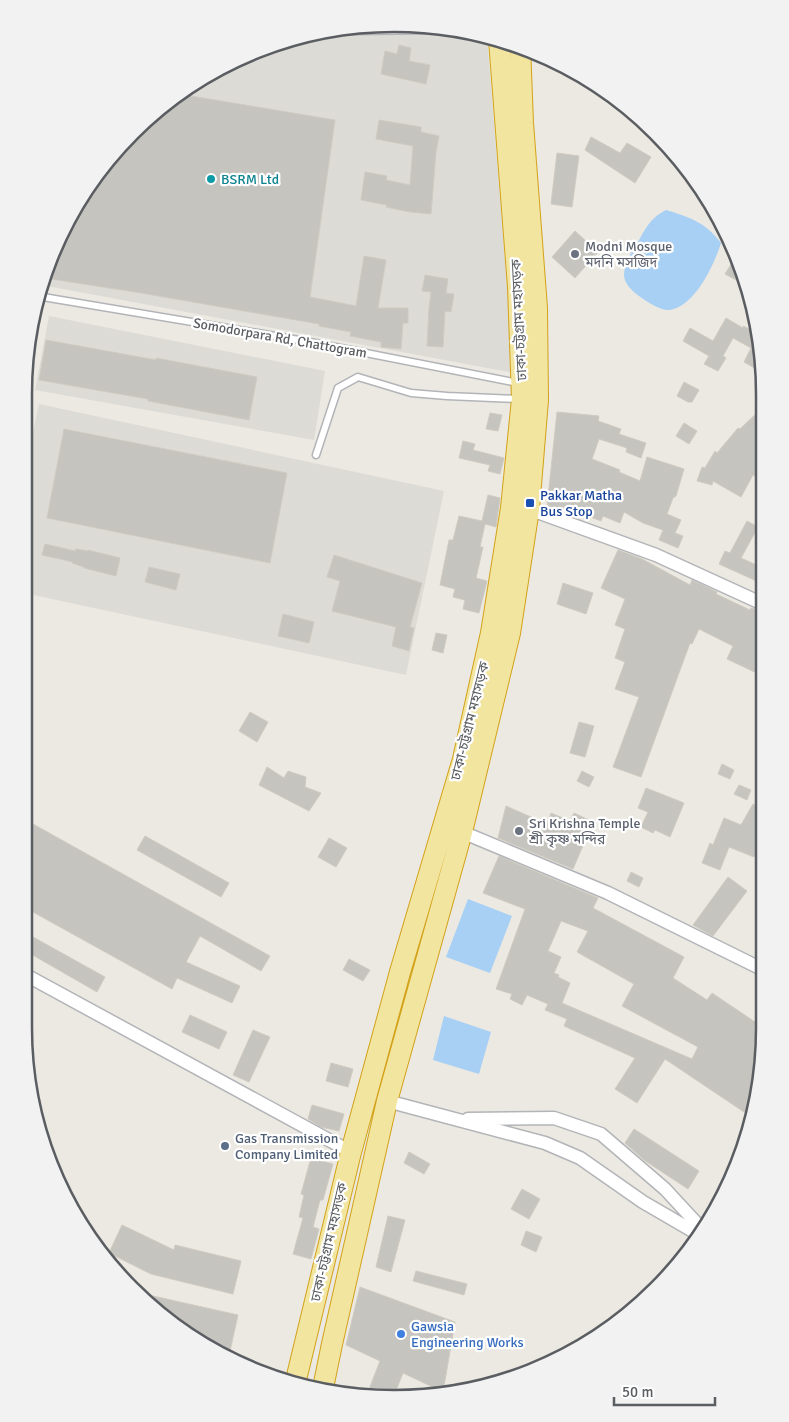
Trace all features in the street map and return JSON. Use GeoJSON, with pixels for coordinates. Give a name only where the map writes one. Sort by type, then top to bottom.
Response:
{"type":"FeatureCollection","features":[{"type":"Feature","properties":{"kind":"highway","name":"ঢাকা-চট্টগ্রাম মহাসড়ক"},"geometry":{"type":"LineString","coordinates":[[297,1376],[351,1152],[400,972],[465,749],[493,624],[511,508],[522,391],[518,287],[500,49]]}},
{"type":"Feature","properties":{"kind":"highway","name":"ঢাকা-চট্টগ্রাম মহাসড়ক"},"geometry":{"type":"LineString","coordinates":[[324,1383],[387,1102],[462,832],[510,633],[529,509],[538,400],[537,308],[523,123],[520,55]]}},
{"type":"Feature","properties":{"kind":"street"},"geometry":{"type":"LineString","coordinates":[[529,509],[656,555],[756,601]]}},
{"type":"Feature","properties":{"kind":"street"},"geometry":{"type":"LineString","coordinates":[[462,832],[608,893],[756,966]]}},
{"type":"Feature","properties":{"kind":"street"},"geometry":{"type":"LineString","coordinates":[[32,978],[351,1152]]}},
{"type":"Feature","properties":{"kind":"street"},"geometry":{"type":"LineString","coordinates":[[387,1102],[545,1143],[580,1158],[643,1202],[693,1231]]}},
{"type":"Feature","properties":{"kind":"street"},"geometry":{"type":"LineString","coordinates":[[453,1119],[554,1118],[601,1134],[664,1189],[698,1225]]}},
{"type":"Feature","properties":{"kind":"lane","name":"Somodorpara Rd, Chattogram"},"geometry":{"type":"LineString","coordinates":[[46,297],[305,341],[522,391]]}},
{"type":"Feature","properties":{"kind":"lane"},"geometry":{"type":"LineString","coordinates":[[316,455],[338,388],[358,377],[411,393],[448,396],[522,391]]}},
{"type":"Feature","properties":{"kind":"shaded area"},"geometry":{"type":"Polygon","coordinates":[[[394,32],[465,39],[488,45],[514,373],[49,286],[70,234],[81,213],[107,174],[156,122],[174,107],[214,81],[256,60],[324,39],[394,32]]]}},
{"type":"Feature","properties":{"kind":"shaded area"},"geometry":{"type":"Polygon","coordinates":[[[49,316],[325,371],[314,440],[35,390],[49,316]]]}},
{"type":"Feature","properties":{"kind":"shaded area"},"geometry":{"type":"Polygon","coordinates":[[[39,404],[444,491],[406,675],[32,595],[32,437],[39,404]]]}},
{"type":"Feature","properties":{"kind":"water"},"geometry":{"type":"Polygon","coordinates":[[[666,210],[682,215],[704,226],[721,243],[714,262],[695,293],[688,301],[670,310],[649,303],[636,294],[624,278],[627,260],[647,226],[666,210]]]}},
{"type":"Feature","properties":{"kind":"water"},"geometry":{"type":"Polygon","coordinates":[[[468,899],[512,916],[490,973],[446,957],[468,899]]]}},
{"type":"Feature","properties":{"kind":"water"},"geometry":{"type":"Polygon","coordinates":[[[444,1016],[491,1032],[479,1074],[433,1060],[444,1016]]]}},
{"type":"Feature","properties":{"kind":"building"},"geometry":{"type":"Polygon","coordinates":[[[399,45],[411,48],[409,61],[430,65],[426,84],[381,74],[385,51],[397,54],[399,45]]]}},
{"type":"Feature","properties":{"kind":"building","name":"BSRM Ltd"},"geometry":{"type":"Polygon","coordinates":[[[190,96],[335,120],[310,297],[356,306],[364,256],[386,260],[378,308],[408,308],[408,323],[403,323],[401,349],[381,347],[381,342],[350,336],[351,332],[319,326],[319,324],[52,279],[60,256],[81,213],[107,174],[156,122],[190,96]]]}},
{"type":"Feature","properties":{"kind":"building"},"geometry":{"type":"Polygon","coordinates":[[[379,120],[421,127],[421,132],[439,136],[431,214],[410,212],[361,200],[365,172],[387,176],[386,180],[410,185],[413,146],[376,139],[379,120]]]}},
{"type":"Feature","properties":{"kind":"building"},"geometry":{"type":"Polygon","coordinates":[[[591,137],[620,153],[627,143],[651,157],[635,183],[585,150],[591,137]]]}},
{"type":"Feature","properties":{"kind":"building"},"geometry":{"type":"Polygon","coordinates":[[[557,153],[579,156],[572,207],[551,204],[557,153]]]}},
{"type":"Feature","properties":{"kind":"building","name":"Modni Mosque মদনি মসজিদ"},"geometry":{"type":"Polygon","coordinates":[[[575,231],[598,252],[575,278],[552,257],[575,231]]]}},
{"type":"Feature","properties":{"kind":"building"},"geometry":{"type":"Polygon","coordinates":[[[732,263],[738,281],[725,274],[732,263]]]}},
{"type":"Feature","properties":{"kind":"building"},"geometry":{"type":"Polygon","coordinates":[[[425,275],[448,279],[446,293],[454,294],[451,312],[445,311],[443,347],[427,346],[431,292],[422,291],[425,275]]]}},
{"type":"Feature","properties":{"kind":"building"},"geometry":{"type":"Polygon","coordinates":[[[726,318],[743,328],[743,326],[751,330],[756,369],[744,362],[751,348],[733,338],[723,356],[726,358],[718,371],[704,364],[709,356],[683,341],[690,328],[713,341],[726,318]]]}},
{"type":"Feature","properties":{"kind":"building"},"geometry":{"type":"Polygon","coordinates":[[[46,340],[257,377],[249,420],[148,401],[148,399],[39,380],[46,340]]]}},
{"type":"Feature","properties":{"kind":"building"},"geometry":{"type":"Polygon","coordinates":[[[684,382],[699,390],[692,402],[677,396],[684,382]]]}},
{"type":"Feature","properties":{"kind":"building"},"geometry":{"type":"Polygon","coordinates":[[[557,412],[599,416],[598,421],[621,429],[619,434],[646,443],[641,458],[626,452],[627,448],[599,439],[592,459],[620,470],[619,472],[640,481],[647,457],[684,469],[676,496],[673,498],[667,514],[681,520],[675,533],[683,536],[678,548],[659,540],[663,530],[643,523],[624,512],[620,523],[603,516],[601,521],[588,516],[590,510],[547,507],[557,412]]]}},
{"type":"Feature","properties":{"kind":"building"},"geometry":{"type":"Polygon","coordinates":[[[490,413],[502,415],[498,431],[486,429],[490,413]]]}},
{"type":"Feature","properties":{"kind":"building"},"geometry":{"type":"Polygon","coordinates":[[[756,414],[756,476],[753,475],[741,497],[713,481],[712,485],[697,481],[702,467],[705,468],[715,451],[717,453],[738,428],[740,429],[756,414]]]}},
{"type":"Feature","properties":{"kind":"building"},"geometry":{"type":"Polygon","coordinates":[[[684,423],[697,431],[689,444],[676,436],[684,423]]]}},
{"type":"Feature","properties":{"kind":"building"},"geometry":{"type":"Polygon","coordinates":[[[64,429],[287,473],[270,563],[47,518],[64,429]]]}},
{"type":"Feature","properties":{"kind":"building"},"geometry":{"type":"Polygon","coordinates":[[[463,441],[475,444],[473,450],[504,458],[500,474],[488,471],[490,465],[459,458],[463,441]]]}},
{"type":"Feature","properties":{"kind":"building"},"geometry":{"type":"Polygon","coordinates":[[[488,495],[500,498],[496,527],[485,524],[480,547],[483,547],[476,578],[487,581],[479,613],[463,609],[465,600],[453,597],[455,589],[440,585],[449,540],[453,540],[459,516],[482,521],[488,495]]]}},
{"type":"Feature","properties":{"kind":"building"},"geometry":{"type":"Polygon","coordinates":[[[747,521],[756,526],[756,531],[741,558],[756,565],[756,581],[719,564],[725,551],[730,553],[747,521]]]}},
{"type":"Feature","properties":{"kind":"building"},"geometry":{"type":"Polygon","coordinates":[[[45,544],[75,551],[76,549],[88,550],[120,558],[116,576],[84,568],[73,562],[42,555],[45,544]]]}},
{"type":"Feature","properties":{"kind":"building"},"geometry":{"type":"Polygon","coordinates":[[[618,550],[642,559],[690,585],[692,580],[750,610],[751,608],[756,610],[756,673],[727,659],[733,646],[699,629],[692,644],[690,643],[641,777],[613,767],[639,697],[615,689],[625,662],[615,658],[625,629],[615,625],[625,599],[601,588],[618,550]]]}},
{"type":"Feature","properties":{"kind":"building"},"geometry":{"type":"Polygon","coordinates":[[[334,555],[422,583],[410,627],[414,628],[409,651],[392,646],[396,627],[332,611],[340,581],[327,577],[334,555]]]}},
{"type":"Feature","properties":{"kind":"building"},"geometry":{"type":"Polygon","coordinates":[[[149,567],[180,574],[176,590],[145,582],[149,567]]]}},
{"type":"Feature","properties":{"kind":"building"},"geometry":{"type":"Polygon","coordinates":[[[563,583],[593,593],[586,614],[557,604],[563,583]]]}},
{"type":"Feature","properties":{"kind":"building"},"geometry":{"type":"Polygon","coordinates":[[[283,614],[314,622],[309,643],[278,636],[283,614]]]}},
{"type":"Feature","properties":{"kind":"building"},"geometry":{"type":"Polygon","coordinates":[[[436,633],[447,635],[443,653],[432,650],[436,633]]]}},
{"type":"Feature","properties":{"kind":"building"},"geometry":{"type":"Polygon","coordinates":[[[250,712],[268,722],[257,742],[239,731],[250,712]]]}},
{"type":"Feature","properties":{"kind":"building"},"geometry":{"type":"Polygon","coordinates":[[[579,722],[594,726],[585,757],[570,753],[579,722]]]}},
{"type":"Feature","properties":{"kind":"building"},"geometry":{"type":"Polygon","coordinates":[[[722,764],[734,770],[730,779],[718,774],[722,764]]]}},
{"type":"Feature","properties":{"kind":"building"},"geometry":{"type":"Polygon","coordinates":[[[267,767],[284,778],[288,771],[306,777],[305,787],[321,793],[309,811],[259,785],[267,767]]]}},
{"type":"Feature","properties":{"kind":"building"},"geometry":{"type":"Polygon","coordinates":[[[582,771],[594,777],[589,787],[577,781],[582,771]]]}},
{"type":"Feature","properties":{"kind":"building"},"geometry":{"type":"Polygon","coordinates":[[[739,785],[751,790],[747,800],[734,794],[739,785]]]}},
{"type":"Feature","properties":{"kind":"building"},"geometry":{"type":"Polygon","coordinates":[[[646,788],[684,803],[670,837],[655,830],[653,833],[641,827],[648,812],[638,808],[646,788]]]}},
{"type":"Feature","properties":{"kind":"building"},"geometry":{"type":"Polygon","coordinates":[[[753,804],[756,806],[756,852],[754,857],[729,847],[720,870],[702,863],[710,843],[713,845],[724,818],[741,825],[753,804]]]}},
{"type":"Feature","properties":{"kind":"building"},"geometry":{"type":"Polygon","coordinates":[[[506,806],[547,824],[551,813],[570,821],[574,813],[593,822],[573,869],[498,838],[506,806]]]}},
{"type":"Feature","properties":{"kind":"building"},"geometry":{"type":"Polygon","coordinates":[[[32,823],[270,956],[261,971],[200,936],[186,962],[240,986],[232,1003],[177,978],[172,989],[32,911],[32,823]]]}},
{"type":"Feature","properties":{"kind":"building"},"geometry":{"type":"Polygon","coordinates":[[[145,836],[229,883],[221,897],[137,850],[145,836]]]}},
{"type":"Feature","properties":{"kind":"building"},"geometry":{"type":"Polygon","coordinates":[[[329,838],[347,848],[336,867],[318,857],[329,838]]]}},
{"type":"Feature","properties":{"kind":"building"},"geometry":{"type":"Polygon","coordinates":[[[499,856],[598,898],[593,908],[684,957],[673,978],[707,1000],[712,993],[756,1023],[756,1051],[750,1098],[746,1113],[665,1059],[637,1103],[615,1089],[635,1058],[564,1026],[567,1019],[545,1010],[548,1004],[527,995],[522,1005],[510,999],[512,994],[496,989],[525,909],[483,893],[499,856]],[[561,921],[548,951],[561,957],[554,973],[570,983],[562,1003],[692,1059],[698,1047],[622,1006],[634,984],[577,952],[588,931],[561,921]]]}},
{"type":"Feature","properties":{"kind":"building"},"geometry":{"type":"Polygon","coordinates":[[[631,872],[643,878],[639,887],[627,881],[631,872]]]}},
{"type":"Feature","properties":{"kind":"building"},"geometry":{"type":"Polygon","coordinates":[[[728,877],[747,891],[713,936],[693,925],[728,877]]]}},
{"type":"Feature","properties":{"kind":"building"},"geometry":{"type":"Polygon","coordinates":[[[32,936],[105,977],[97,992],[32,955],[32,936]]]}},
{"type":"Feature","properties":{"kind":"building"},"geometry":{"type":"Polygon","coordinates":[[[349,959],[370,970],[363,981],[343,970],[349,959]]]}},
{"type":"Feature","properties":{"kind":"building"},"geometry":{"type":"Polygon","coordinates":[[[190,1015],[227,1032],[219,1049],[182,1032],[190,1015]]]}},
{"type":"Feature","properties":{"kind":"building"},"geometry":{"type":"Polygon","coordinates":[[[253,1030],[270,1037],[249,1082],[233,1075],[253,1030]]]}},
{"type":"Feature","properties":{"kind":"building"},"geometry":{"type":"Polygon","coordinates":[[[331,1063],[353,1069],[348,1087],[326,1081],[331,1063]]]}},
{"type":"Feature","properties":{"kind":"building"},"geometry":{"type":"Polygon","coordinates":[[[312,1105],[344,1114],[339,1131],[321,1127],[308,1119],[312,1105]]]}},
{"type":"Feature","properties":{"kind":"building"},"geometry":{"type":"Polygon","coordinates":[[[634,1129],[699,1171],[688,1189],[644,1160],[625,1143],[634,1129]]]}},
{"type":"Feature","properties":{"kind":"building"},"geometry":{"type":"Polygon","coordinates":[[[409,1152],[430,1164],[424,1174],[404,1163],[409,1152]]]}},
{"type":"Feature","properties":{"kind":"building"},"geometry":{"type":"Polygon","coordinates":[[[311,1158],[333,1164],[313,1227],[319,1229],[311,1259],[293,1254],[303,1218],[299,1217],[304,1195],[301,1194],[311,1158]]]}},
{"type":"Feature","properties":{"kind":"building"},"geometry":{"type":"Polygon","coordinates":[[[522,1189],[540,1199],[529,1219],[511,1209],[522,1189]]]}},
{"type":"Feature","properties":{"kind":"building"},"geometry":{"type":"Polygon","coordinates":[[[388,1216],[405,1220],[391,1272],[376,1267],[388,1216]]]}},
{"type":"Feature","properties":{"kind":"building"},"geometry":{"type":"Polygon","coordinates":[[[122,1225],[174,1250],[175,1245],[241,1261],[233,1294],[151,1274],[113,1255],[110,1251],[122,1225]]]}},
{"type":"Feature","properties":{"kind":"building"},"geometry":{"type":"Polygon","coordinates":[[[526,1231],[542,1237],[536,1252],[521,1245],[526,1231]]]}},
{"type":"Feature","properties":{"kind":"building"},"geometry":{"type":"Polygon","coordinates":[[[416,1271],[467,1284],[464,1295],[413,1281],[416,1271]]]}},
{"type":"Feature","properties":{"kind":"building","name":"Gawsia Engineering Works"},"geometry":{"type":"Polygon","coordinates":[[[360,1287],[455,1322],[444,1386],[433,1387],[403,1373],[396,1390],[369,1389],[380,1361],[346,1345],[360,1287]]]}},
{"type":"Feature","properties":{"kind":"building"},"geometry":{"type":"Polygon","coordinates":[[[152,1296],[238,1315],[230,1350],[174,1315],[152,1296]]]}},
{"type":"Feature","properties":{"kind":"place","name":"BSRM Ltd"},"geometry":{"type":"Point","coordinates":[211,179]}},
{"type":"Feature","properties":{"kind":"place","name":"Modni Mosque মদনি মসজিদ"},"geometry":{"type":"Point","coordinates":[575,254]}},
{"type":"Feature","properties":{"kind":"place","name":"Pakkar Matha Bus Stop"},"geometry":{"type":"Point","coordinates":[530,503]}},
{"type":"Feature","properties":{"kind":"place","name":"Sri Krishna Temple শ্রী কৃষ্ণ মন্দির"},"geometry":{"type":"Point","coordinates":[519,831]}},
{"type":"Feature","properties":{"kind":"place","name":"Gas Transmission Company Limited"},"geometry":{"type":"Point","coordinates":[225,1146]}},
{"type":"Feature","properties":{"kind":"place","name":"Gawsia Engineering Works"},"geometry":{"type":"Point","coordinates":[401,1334]}}]}
